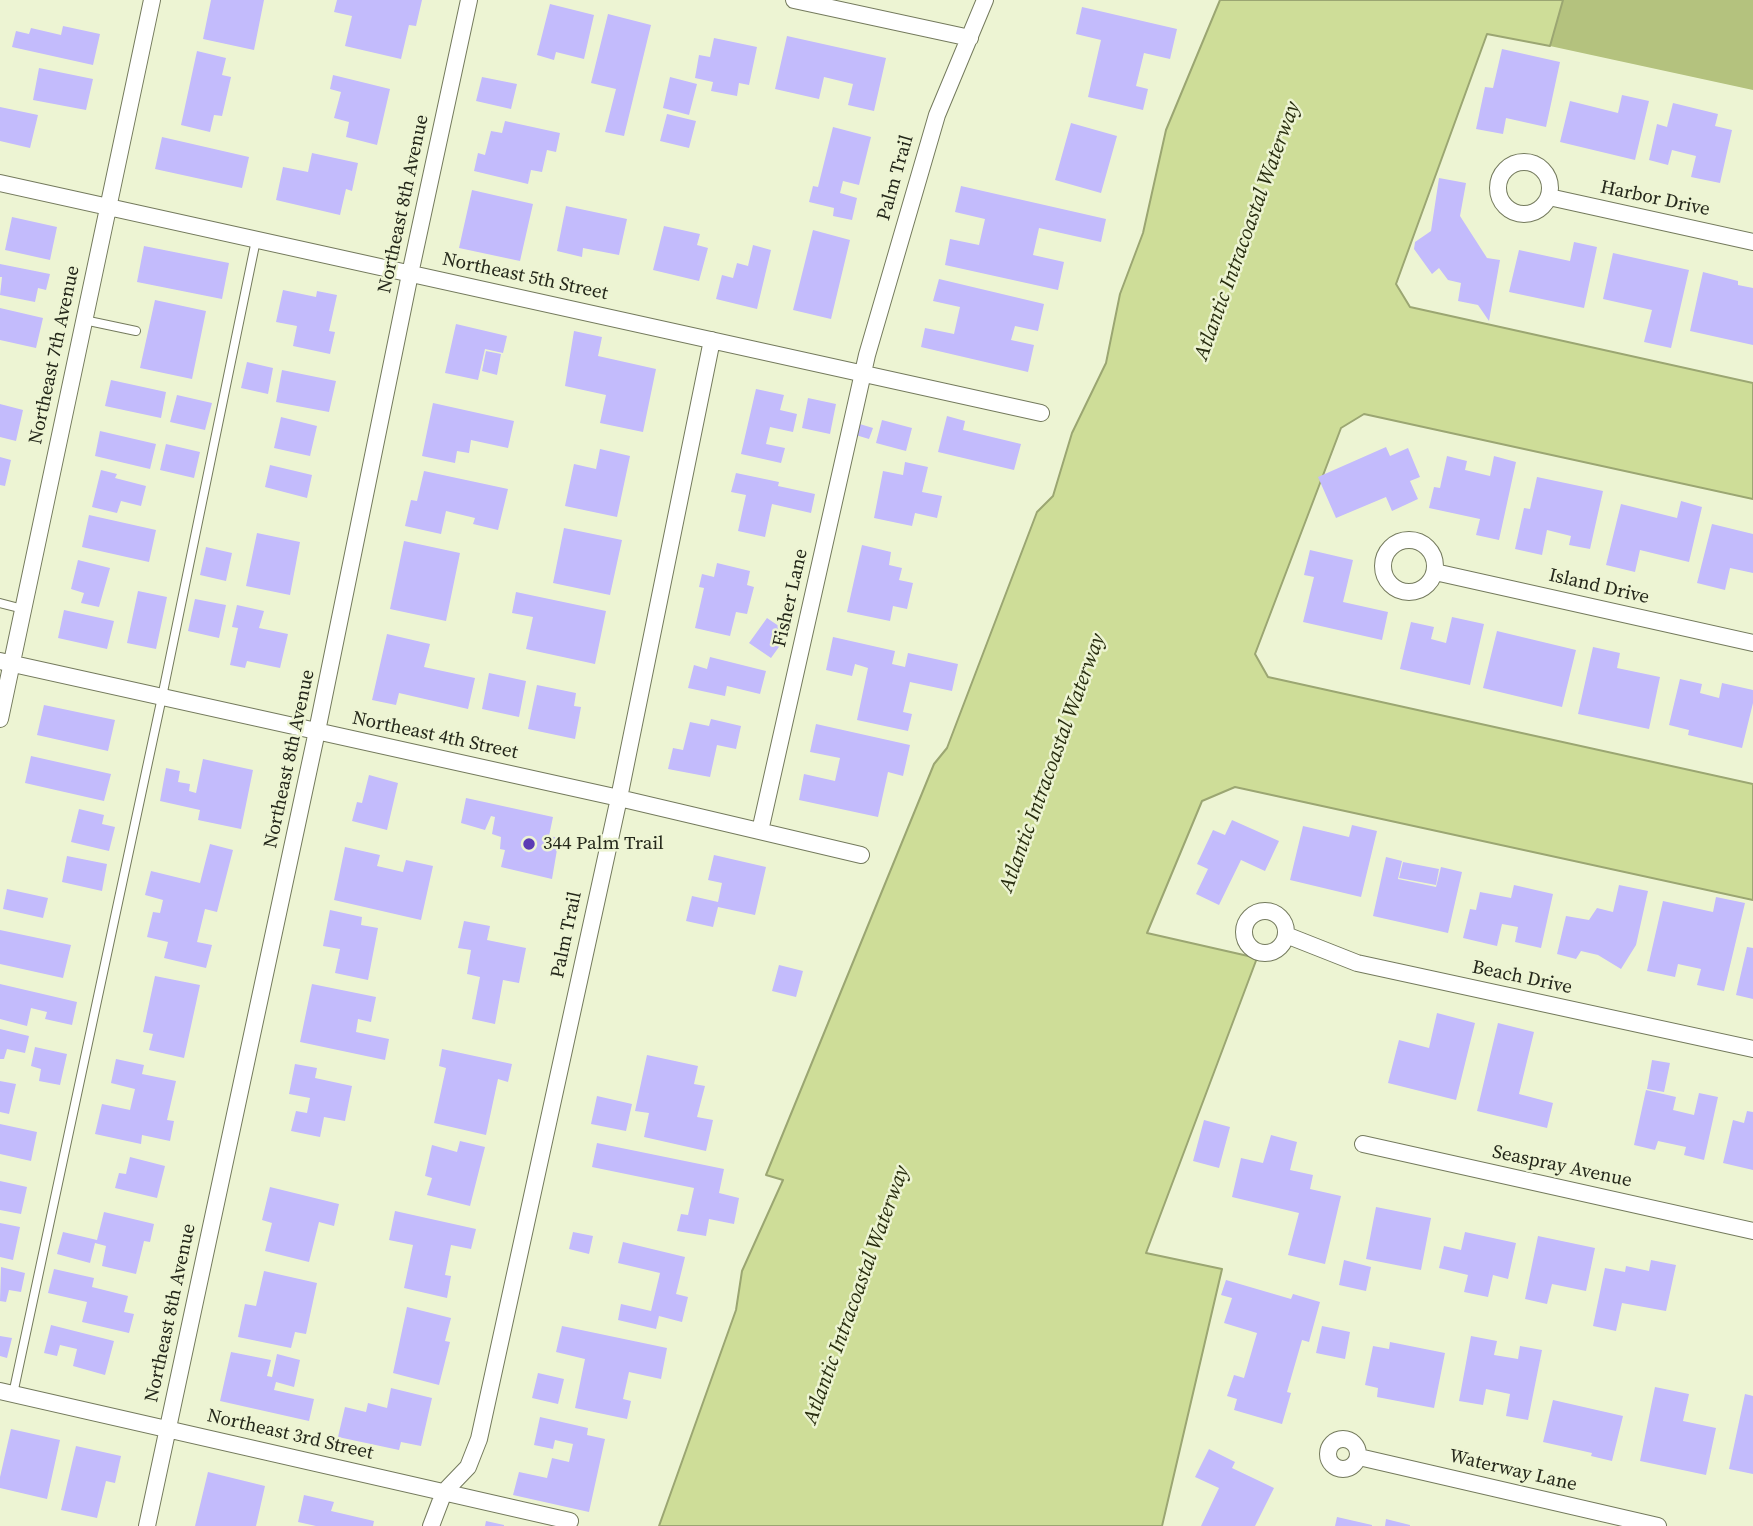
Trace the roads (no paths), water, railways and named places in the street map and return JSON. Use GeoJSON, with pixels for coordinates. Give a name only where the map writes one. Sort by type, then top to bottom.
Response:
{"type":"FeatureCollection","features":[{"type":"Feature","properties":{"kind":"street","name":"Northeast 7th Avenue"},"geometry":{"type":"LineString","coordinates":[[0,719],[6,662],[23,609],[152,0]]}},
{"type":"Feature","properties":{"kind":"street","name":"Northeast 8th Avenue"},"geometry":{"type":"LineString","coordinates":[[147,1526],[317,731],[469,0]]}},
{"type":"Feature","properties":{"kind":"street"},"geometry":{"type":"LineString","coordinates":[[794,0],[970,38]]}},
{"type":"Feature","properties":{"kind":"street","name":"Palm Trail"},"geometry":{"type":"LineString","coordinates":[[863,373],[937,115],[985,0]]}},
{"type":"Feature","properties":{"kind":"street","name":"Northeast 5th Street"},"geometry":{"type":"LineString","coordinates":[[0,183],[1041,413]]}},
{"type":"Feature","properties":{"kind":"street","name":"Harbor Drive"},"geometry":{"type":"LineString","coordinates":[[1549,197],[1753,242]]}},
{"type":"Feature","properties":{"kind":"street","name":"Palm Trail"},"geometry":{"type":"LineString","coordinates":[[431,1526],[444,1492],[468,1467],[479,1438],[619,798],[712,340]]}},
{"type":"Feature","properties":{"kind":"street","name":"Fisher Lane"},"geometry":{"type":"LineString","coordinates":[[760,831],[863,373]]}},
{"type":"Feature","properties":{"kind":"street","name":"Island Drive"},"geometry":{"type":"LineString","coordinates":[[1435,572],[1753,643]]}},
{"type":"Feature","properties":{"kind":"street","name":"Northeast 4th Street"},"geometry":{"type":"LineString","coordinates":[[6,662],[619,798],[861,855]]}},
{"type":"Feature","properties":{"kind":"street","name":"Beach Drive"},"geometry":{"type":"LineString","coordinates":[[1286,935],[1357,963],[1753,1049]]}},
{"type":"Feature","properties":{"kind":"street","name":"Seaspray Avenue"},"geometry":{"type":"LineString","coordinates":[[1363,1144],[1753,1231]]}},
{"type":"Feature","properties":{"kind":"street","name":"Northeast 3rd Street"},"geometry":{"type":"LineString","coordinates":[[7,1392],[570,1521]]}},
{"type":"Feature","properties":{"kind":"street","name":"Waterway Lane"},"geometry":{"type":"LineString","coordinates":[[1359,1457],[1658,1526]]}},
{"type":"Feature","properties":{"kind":"lane"},"geometry":{"type":"LineString","coordinates":[[7,1392],[162,697],[256,240]]}},
{"type":"Feature","properties":{"kind":"lane"},"geometry":{"type":"LineString","coordinates":[[84,320],[136,331]]}},
{"type":"Feature","properties":{"kind":"lane"},"geometry":{"type":"LineString","coordinates":[[0,604],[23,609]]}},
{"type":"Feature","properties":{"kind":"water","name":"Atlantic Intracoastal Waterway"},"geometry":{"type":"Polygon","coordinates":[[[1220,0],[1563,0],[1550,46],[1487,34],[1396,284],[1410,307],[1753,383],[1753,499],[1364,414],[1341,428],[1255,654],[1268,677],[1753,784],[1753,900],[1235,787],[1202,801],[1147,933],[1257,958],[1146,1253],[1222,1269],[1162,1526],[659,1526],[736,1310],[742,1271],[783,1180],[766,1175],[934,764],[947,748],[1037,512],[1053,496],[1072,433],[1106,363],[1120,294],[1143,233],[1166,130],[1220,0]]]}},
{"type":"Feature","properties":{"kind":"place","name":"344 Palm Trail"},"geometry":{"type":"Point","coordinates":[529,844]}}]}
